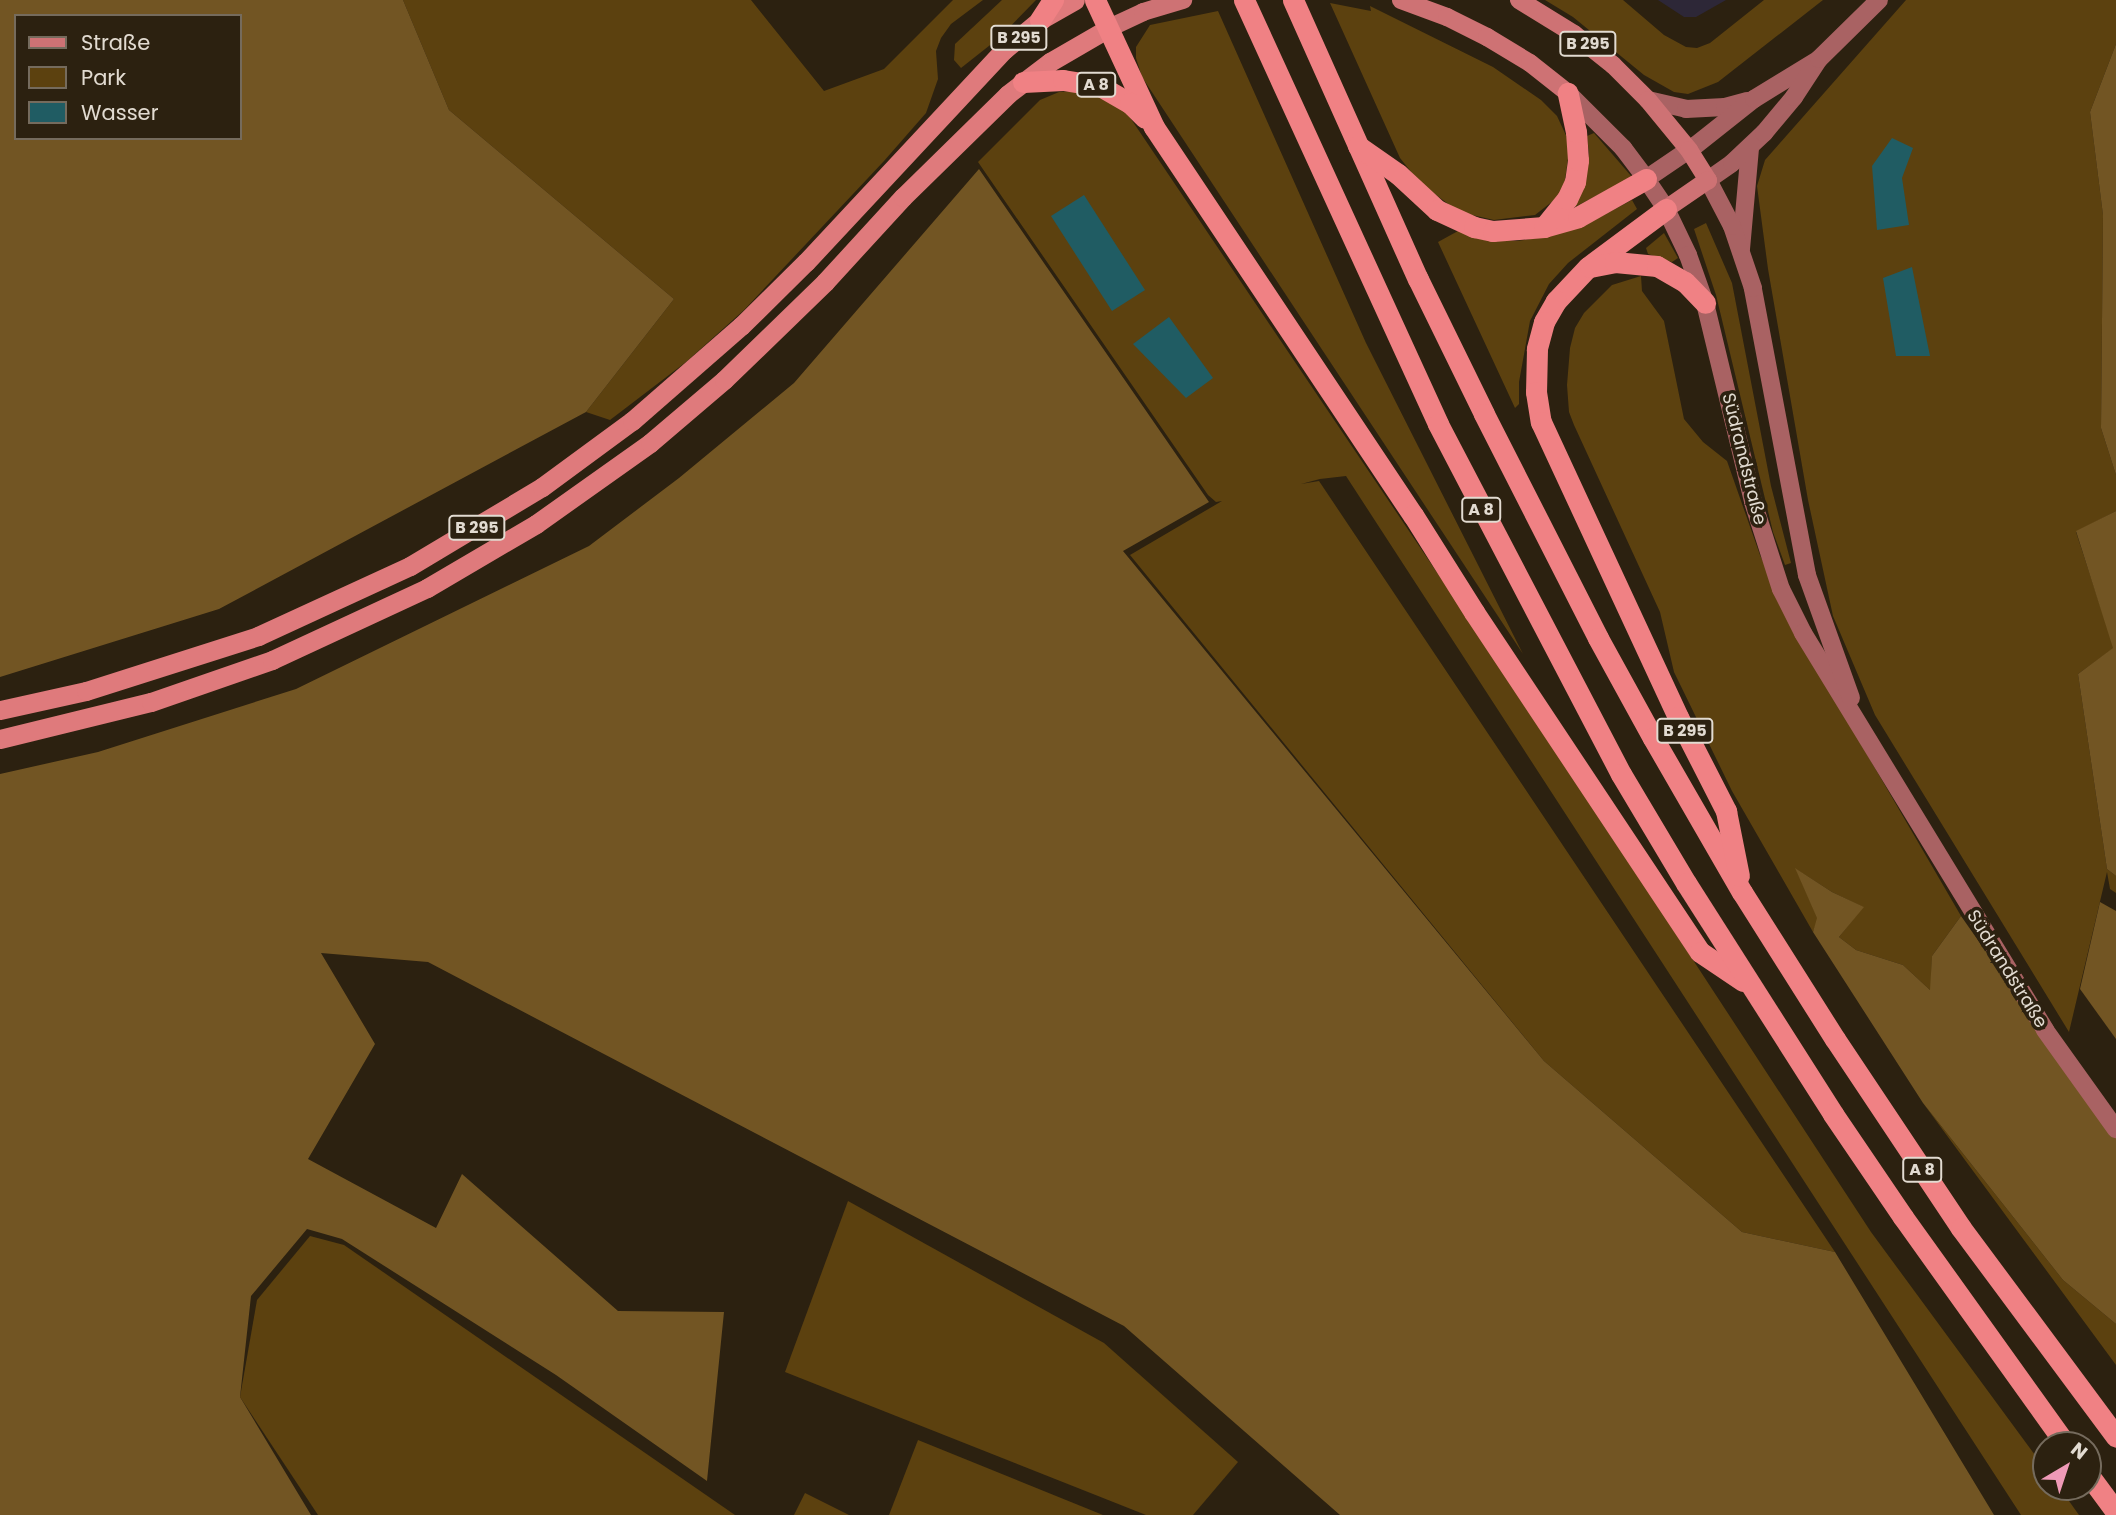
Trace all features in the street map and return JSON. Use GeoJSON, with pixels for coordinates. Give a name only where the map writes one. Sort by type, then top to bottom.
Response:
{"type":"FeatureCollection","features":[{"type":"Feature","properties":{"kind":"highway"},"geometry":{"type":"LineString","coordinates":[[1040,20],[1053,0]]}},
{"type":"Feature","properties":{"kind":"highway","name":"B 295"},"geometry":{"type":"LineString","coordinates":[[0,710],[86,691],[258,636],[410,566],[493,519],[586,456],[677,384],[806,262],[971,84],[1040,20],[1075,0]]}},
{"type":"Feature","properties":{"kind":"highway"},"geometry":{"type":"LineString","coordinates":[[1095,0],[1107,29]]}},
{"type":"Feature","properties":{"kind":"highway","name":"A 8"},"geometry":{"type":"LineString","coordinates":[[1244,0],[1372,286],[1498,544],[1621,774],[1750,985],[1903,1217],[2056,1431]]}},
{"type":"Feature","properties":{"kind":"highway","name":"A 8"},"geometry":{"type":"LineString","coordinates":[[1293,0],[1357,145],[1484,414],[1598,638],[1742,892],[1835,1039],[1961,1228],[2116,1437]]}},
{"type":"Feature","properties":{"kind":"highway","name":"B 295"},"geometry":{"type":"LineString","coordinates":[[0,739],[151,702],[272,660],[427,588],[536,524],[650,443],[724,380],[825,282],[903,197],[992,108],[1023,82],[1077,45],[1107,29]]}},
{"type":"Feature","properties":{"kind":"highway","name":"A 8"},"geometry":{"type":"LineString","coordinates":[[1107,29],[1154,127],[1700,952],[1750,985]]}},
{"type":"Feature","properties":{"kind":"highway","name":"A 8"},"geometry":{"type":"LineString","coordinates":[[1023,82],[1063,80],[1100,86],[1130,103],[1154,127]]}},
{"type":"Feature","properties":{"kind":"highway"},"geometry":{"type":"LineString","coordinates":[[1544,227],[1567,199],[1575,183],[1578,160],[1576,132],[1568,93]]}},
{"type":"Feature","properties":{"kind":"highway"},"geometry":{"type":"LineString","coordinates":[[1357,145],[1398,174],[1437,210],[1454,219],[1493,231],[1544,227],[1578,217],[1646,178]]}},
{"type":"Feature","properties":{"kind":"highway"},"geometry":{"type":"LineString","coordinates":[[1588,267],[1666,209]]}},
{"type":"Feature","properties":{"kind":"highway"},"geometry":{"type":"LineString","coordinates":[[1588,267],[1615,262],[1657,266],[1685,282],[1705,303]]}},
{"type":"Feature","properties":{"kind":"highway","name":"B 295"},"geometry":{"type":"LineString","coordinates":[[1588,267],[1556,301],[1544,322],[1537,349],[1536,392],[1541,422],[1649,648],[1678,717],[1726,811],[1742,892]]}},
{"type":"Feature","properties":{"kind":"highway"},"geometry":{"type":"LineString","coordinates":[[2102,1493],[2116,1512]]}},
{"type":"Feature","properties":{"kind":"main road","name":"B 295"},"geometry":{"type":"LineString","coordinates":[[1401,0],[1447,17],[1530,63],[1568,93],[1623,148],[1646,178]]}},
{"type":"Feature","properties":{"kind":"main road","name":"B 295"},"geometry":{"type":"LineString","coordinates":[[1519,0],[1574,34],[1648,100],[1689,150],[1708,180]]}},
{"type":"Feature","properties":{"kind":"main road","name":"B 295"},"geometry":{"type":"LineString","coordinates":[[1107,29],[1143,12],[1179,1]]}},
{"type":"Feature","properties":{"kind":"main road"},"geometry":{"type":"LineString","coordinates":[[1666,209],[1749,148],[1794,97],[1819,59],[1877,2]]}},
{"type":"Feature","properties":{"kind":"main road"},"geometry":{"type":"LineString","coordinates":[[1646,178],[1689,150],[1754,99],[1819,59]]}},
{"type":"Feature","properties":{"kind":"main road"},"geometry":{"type":"LineString","coordinates":[[1648,100],[1686,109],[1725,107],[1754,99]]}},
{"type":"Feature","properties":{"kind":"main road"},"geometry":{"type":"LineString","coordinates":[[1741,250],[1749,148]]}},
{"type":"Feature","properties":{"kind":"main road","name":"Südrandstraße"},"geometry":{"type":"LineString","coordinates":[[1646,178],[1666,209],[1688,255],[1705,303],[1753,502],[1781,589],[1803,633],[2045,1031],[2116,1129]]}},
{"type":"Feature","properties":{"kind":"main road","name":"Südrandstraße"},"geometry":{"type":"LineString","coordinates":[[1708,180],[1741,250],[1761,325],[1794,519],[1807,575],[1862,731]]}},
{"type":"Feature","properties":{"kind":"shaded area"},"geometry":{"type":"Polygon","coordinates":[[[0,0],[403,0],[449,110],[674,299],[586,412],[219,609],[0,677],[0,0]]]}},
{"type":"Feature","properties":{"kind":"shaded area"},"geometry":{"type":"Polygon","coordinates":[[[1658,0],[1726,0],[1696,17],[1684,17],[1658,0]]]}},
{"type":"Feature","properties":{"kind":"shaded area"},"geometry":{"type":"Polygon","coordinates":[[[2116,44],[2116,475],[2101,428],[2103,215],[2090,112],[2116,44]]]}},
{"type":"Feature","properties":{"kind":"shaded area"},"geometry":{"type":"Polygon","coordinates":[[[979,169],[1209,502],[1123,551],[1544,1061],[1742,1232],[1835,1252],[1994,1515],[1340,1515],[1124,1326],[428,962],[321,953],[375,1044],[308,1159],[436,1228],[462,1174],[618,1311],[724,1312],[707,1481],[556,1375],[342,1239],[307,1229],[251,1296],[240,1397],[311,1515],[0,1515],[0,774],[98,752],[296,689],[589,546],[679,478],[794,383],[979,169]]]}},
{"type":"Feature","properties":{"kind":"shaded area"},"geometry":{"type":"Polygon","coordinates":[[[2116,511],[2116,876],[2107,869],[2078,674],[2113,648],[2076,531],[2116,511]]]}},
{"type":"Feature","properties":{"kind":"shaded area"},"geometry":{"type":"Polygon","coordinates":[[[1795,868],[1832,892],[1864,907],[1839,937],[1856,950],[1903,965],[1930,990],[1932,956],[1961,916],[2116,1137],[2116,1324],[2063,1280],[1923,1103],[1813,932],[1817,918],[1795,868]]]}},
{"type":"Feature","properties":{"kind":"shaded area"},"geometry":{"type":"Polygon","coordinates":[[[2100,902],[2116,911],[2116,1039],[2080,989],[2100,902]]]}},
{"type":"Feature","properties":{"kind":"green space"},"geometry":{"type":"Polygon","coordinates":[[[403,0],[751,0],[824,91],[884,69],[953,0],[983,0],[951,24],[941,38],[936,51],[938,79],[926,113],[884,161],[744,310],[686,362],[610,420],[586,412],[674,299],[449,110],[403,0]]]}},
{"type":"Feature","properties":{"kind":"green space"},"geometry":{"type":"Polygon","coordinates":[[[1002,0],[1036,0],[999,38],[961,68],[954,60],[955,44],[1002,0]]]}},
{"type":"Feature","properties":{"kind":"green space"},"geometry":{"type":"Polygon","coordinates":[[[1545,0],[1623,0],[1664,35],[1686,47],[1697,48],[1710,43],[1764,0],[1823,0],[1718,82],[1688,94],[1674,92],[1644,75],[1573,17],[1545,0]]]}},
{"type":"Feature","properties":{"kind":"green space"},"geometry":{"type":"Polygon","coordinates":[[[1906,0],[2116,0],[2116,44],[2090,112],[2103,215],[2101,428],[2116,475],[2116,511],[2076,532],[2114,648],[2078,674],[2107,869],[2116,876],[2116,893],[2110,889],[2107,872],[2069,1032],[1875,715],[1833,616],[1808,500],[1768,269],[1757,186],[1765,160],[1906,0]]]}},
{"type":"Feature","properties":{"kind":"green space"},"geometry":{"type":"Polygon","coordinates":[[[1330,3],[1371,11],[1370,6],[1493,67],[1541,100],[1557,116],[1570,144],[1564,187],[1553,201],[1535,215],[1494,220],[1459,212],[1420,183],[1400,158],[1330,3]]]}},
{"type":"Feature","properties":{"kind":"green space"},"geometry":{"type":"Polygon","coordinates":[[[1218,11],[1366,343],[1523,654],[1142,77],[1136,58],[1136,47],[1150,25],[1218,11]]]}},
{"type":"Feature","properties":{"kind":"green space"},"geometry":{"type":"Polygon","coordinates":[[[1076,91],[1114,101],[1129,116],[1519,694],[1871,1232],[2032,1451],[2032,1501],[2069,1501],[2079,1515],[2021,1515],[1346,476],[1301,484],[1319,481],[1835,1252],[1742,1232],[1544,1061],[1130,555],[1222,501],[1216,502],[1208,495],[978,162],[1040,100],[1059,92],[1076,91]]]}},
{"type":"Feature","properties":{"kind":"green space"},"geometry":{"type":"Polygon","coordinates":[[[1594,133],[1632,177],[1571,209],[1585,184],[1589,153],[1587,136],[1594,133]]]}},
{"type":"Feature","properties":{"kind":"green space"},"geometry":{"type":"Polygon","coordinates":[[[1632,200],[1637,209],[1568,263],[1549,284],[1530,321],[1519,382],[1519,404],[1515,408],[1438,242],[1458,231],[1483,239],[1517,241],[1550,236],[1587,224],[1632,200]]]}},
{"type":"Feature","properties":{"kind":"green space"},"geometry":{"type":"Polygon","coordinates":[[[1706,223],[1732,283],[1771,486],[1791,563],[1785,565],[1773,532],[1716,295],[1694,229],[1706,223]]]}},
{"type":"Feature","properties":{"kind":"green space"},"geometry":{"type":"Polygon","coordinates":[[[1664,233],[1678,258],[1672,262],[1648,254],[1646,248],[1664,233]]]}},
{"type":"Feature","properties":{"kind":"green space"},"geometry":{"type":"Polygon","coordinates":[[[1641,276],[1642,291],[1664,321],[1684,419],[1703,442],[1727,461],[1760,555],[1797,634],[1961,916],[1932,956],[1931,991],[1903,965],[1856,950],[1839,937],[1863,907],[1832,892],[1796,869],[1818,919],[1813,932],[1732,791],[1674,672],[1660,612],[1569,412],[1567,385],[1570,348],[1575,328],[1584,313],[1612,285],[1641,276]]]}},
{"type":"Feature","properties":{"kind":"green space"},"geometry":{"type":"Polygon","coordinates":[[[1923,1103],[2063,1280],[2116,1324],[2116,1365],[1923,1103]]]}},
{"type":"Feature","properties":{"kind":"green space"},"geometry":{"type":"Polygon","coordinates":[[[848,1201],[1104,1343],[1238,1462],[1193,1515],[1146,1515],[785,1372],[848,1201]]]}},
{"type":"Feature","properties":{"kind":"green space"},"geometry":{"type":"Polygon","coordinates":[[[310,1236],[344,1245],[735,1515],[318,1515],[240,1397],[257,1300],[310,1236]]]}},
{"type":"Feature","properties":{"kind":"green space"},"geometry":{"type":"Polygon","coordinates":[[[918,1440],[1103,1515],[889,1515],[918,1440]]]}},
{"type":"Feature","properties":{"kind":"green space"},"geometry":{"type":"Polygon","coordinates":[[[805,1493],[849,1515],[794,1515],[805,1493]]]}},
{"type":"Feature","properties":{"kind":"water"},"geometry":{"type":"Polygon","coordinates":[[[1892,138],[1913,148],[1902,178],[1909,225],[1877,230],[1872,166],[1892,138]]]}},
{"type":"Feature","properties":{"kind":"water"},"geometry":{"type":"Polygon","coordinates":[[[1084,195],[1145,290],[1112,311],[1051,216],[1084,195]]]}},
{"type":"Feature","properties":{"kind":"water"},"geometry":{"type":"Polygon","coordinates":[[[1912,267],[1930,356],[1896,356],[1883,278],[1912,267]]]}},
{"type":"Feature","properties":{"kind":"water"},"geometry":{"type":"Polygon","coordinates":[[[1169,317],[1213,378],[1186,398],[1133,344],[1169,317]]]}}]}
